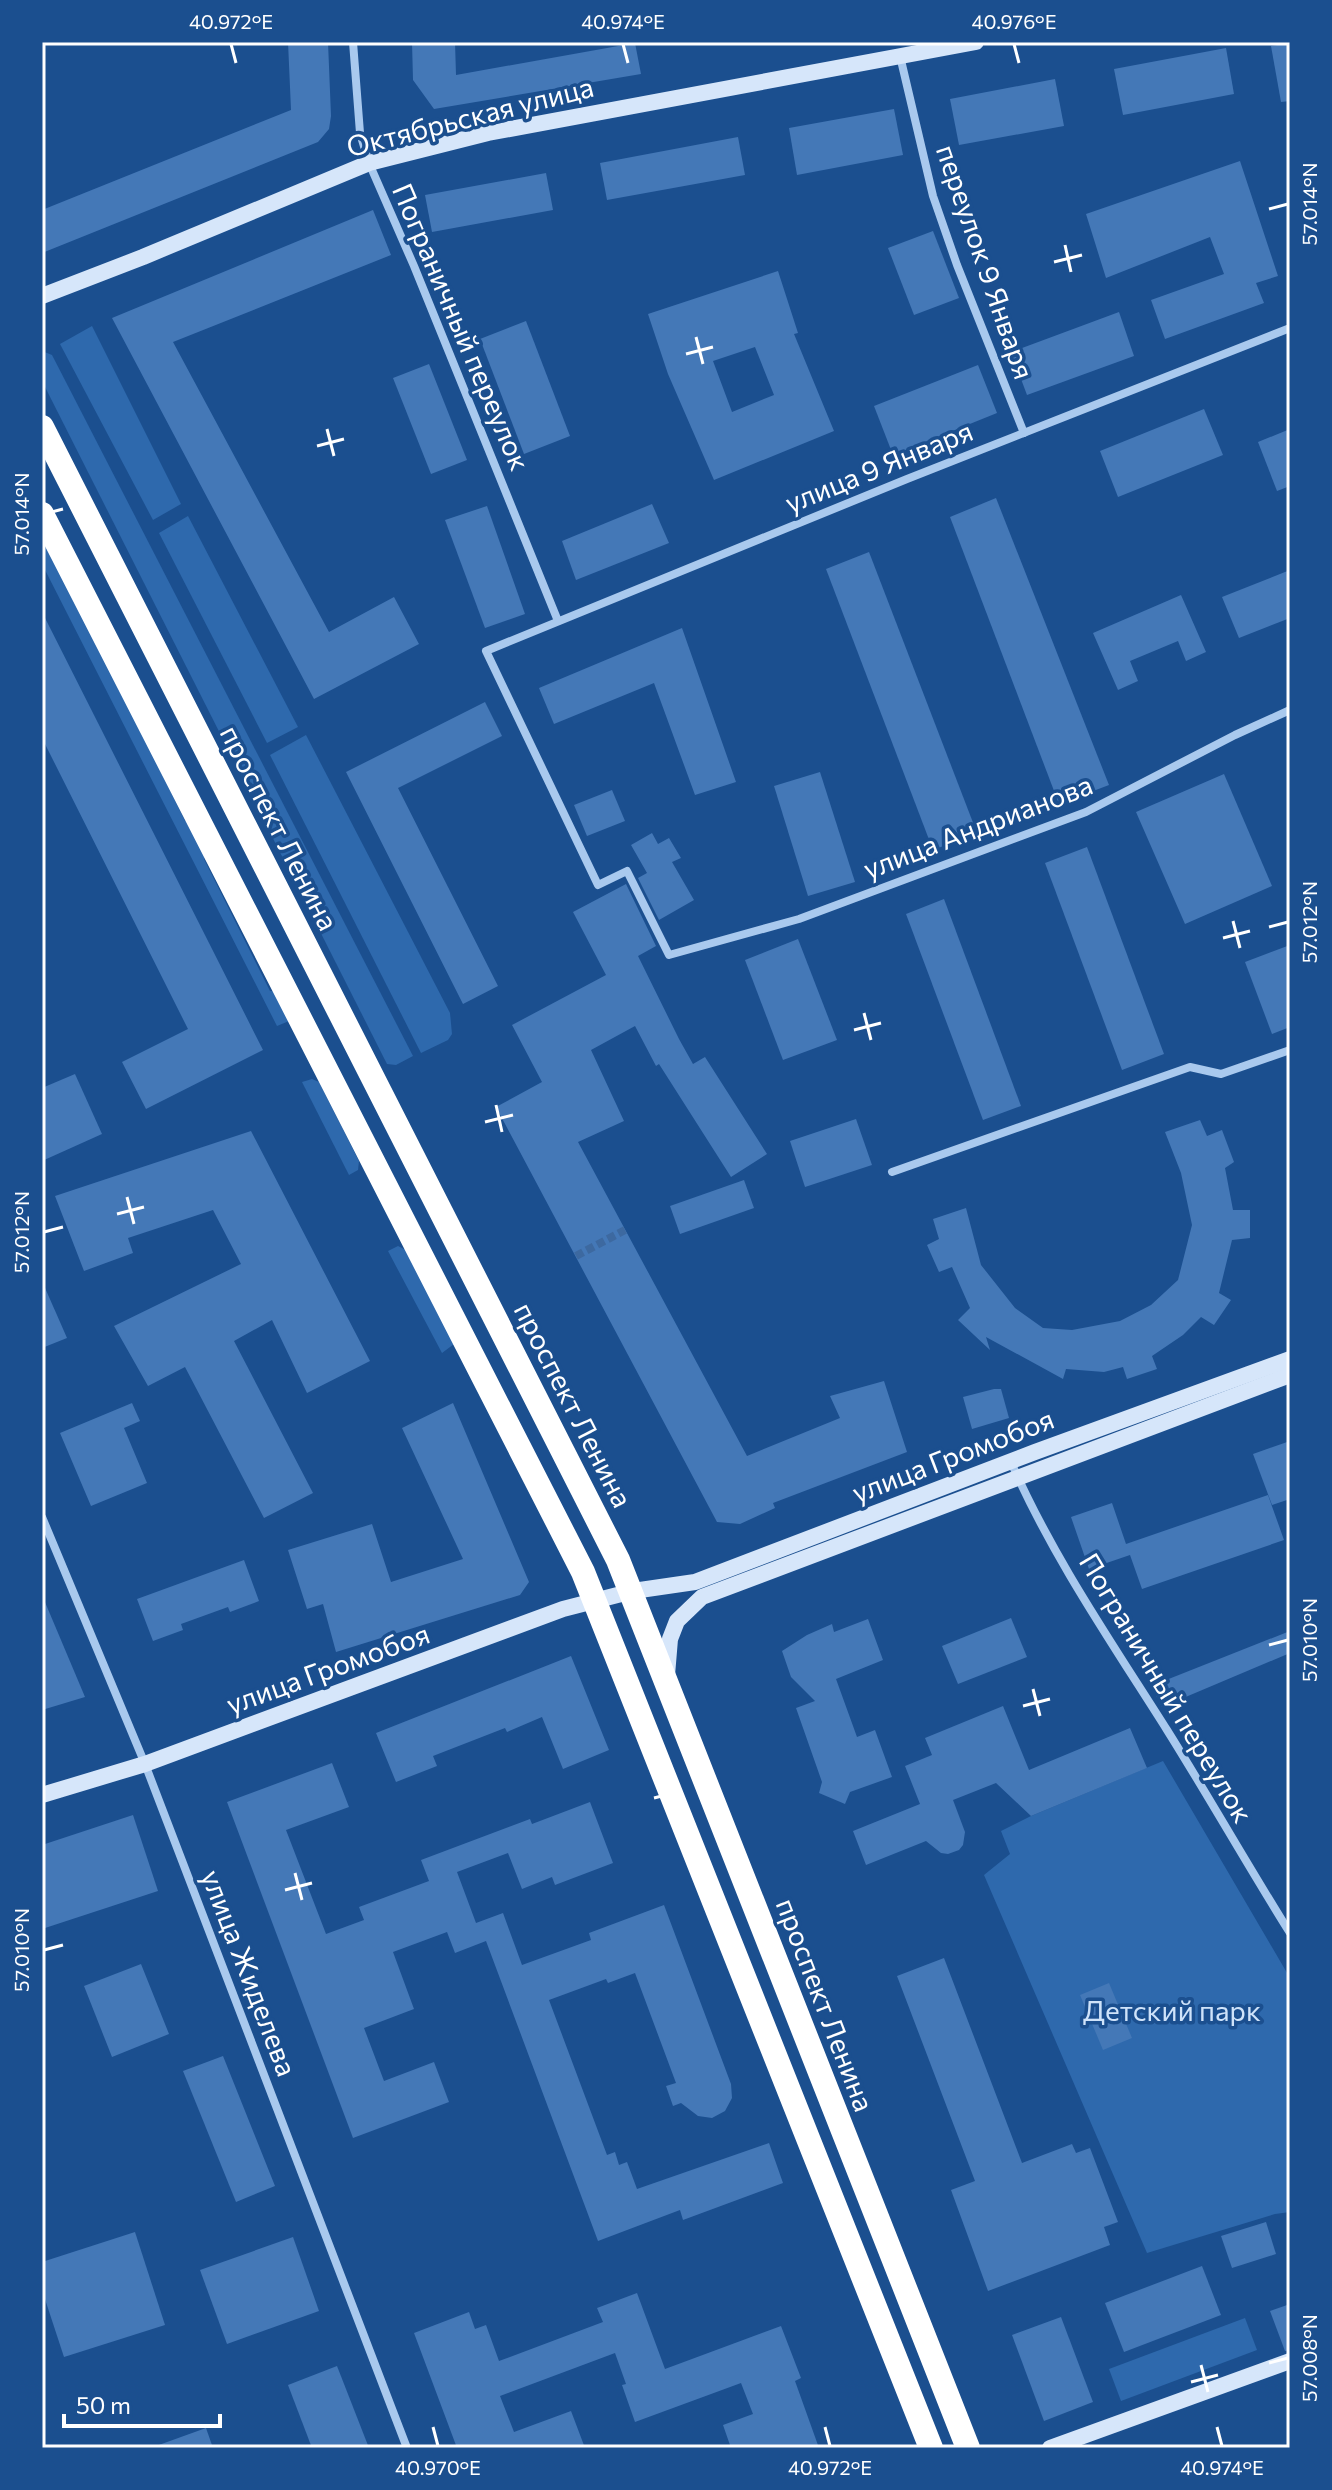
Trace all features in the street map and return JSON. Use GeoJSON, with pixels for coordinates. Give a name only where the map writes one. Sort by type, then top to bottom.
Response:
{"type":"FeatureCollection","features":[{"type":"Feature","properties":{"kind":"highway","name":"проспект Ленина"},"geometry":{"type":"LineString","coordinates":[[42,427],[633,1591],[968,2448]]}},
{"type":"Feature","properties":{"kind":"highway"},"geometry":{"type":"LineString","coordinates":[[42,514],[596,1601],[931,2448]]}},
{"type":"Feature","properties":{"kind":"main road","name":"Октябрьская улица"},"geometry":{"type":"LineString","coordinates":[[42,296],[369,163],[488,133],[976,42]]}},
{"type":"Feature","properties":{"kind":"main road","name":"улица Громобоя"},"geometry":{"type":"LineString","coordinates":[[42,1795],[145,1764],[563,1609],[633,1591],[695,1582],[1290,1359]]}},
{"type":"Feature","properties":{"kind":"main road","name":"улица Громобоя"},"geometry":{"type":"LineString","coordinates":[[666,1680],[670,1639],[677,1621],[702,1597],[1290,1375]]}},
{"type":"Feature","properties":{"kind":"main road","name":"улица Громобоя"},"geometry":{"type":"LineString","coordinates":[[633,1591],[702,1597]]}},
{"type":"Feature","properties":{"kind":"main road"},"geometry":{"type":"LineString","coordinates":[[1050,2448],[1290,2361]]}},
{"type":"Feature","properties":{"kind":"street","name":"Пограничный переулок"},"geometry":{"type":"LineString","coordinates":[[353,42],[360,133],[369,163],[558,621]]}},
{"type":"Feature","properties":{"kind":"street","name":"переулок 9 Января"},"geometry":{"type":"LineString","coordinates":[[900,56],[933,196],[1024,433]]}},
{"type":"Feature","properties":{"kind":"street","name":"улица 9 Января"},"geometry":{"type":"LineString","coordinates":[[669,955],[627,871],[598,885],[486,651],[1290,328]]}},
{"type":"Feature","properties":{"kind":"street","name":"улица Андрианова"},"geometry":{"type":"LineString","coordinates":[[669,955],[799,919],[1086,812],[1290,710]]}},
{"type":"Feature","properties":{"kind":"street"},"geometry":{"type":"LineString","coordinates":[[892,1172],[1190,1067],[1221,1074],[1290,1050]]}},
{"type":"Feature","properties":{"kind":"street","name":"Пограничный переулок"},"geometry":{"type":"LineString","coordinates":[[1011,1462],[1030,1504],[1109,1641],[1167,1730],[1290,1933]]}},
{"type":"Feature","properties":{"kind":"street","name":"улица Жиделева"},"geometry":{"type":"LineString","coordinates":[[42,1517],[145,1764],[407,2448]]}},
{"type":"Feature","properties":{"kind":"green space"},"geometry":{"type":"Polygon","coordinates":[[[92,326],[181,504],[153,520],[60,344],[92,326]]]}},
{"type":"Feature","properties":{"kind":"green space"},"geometry":{"type":"Polygon","coordinates":[[[42,351],[52,355],[413,1056],[396,1065],[387,1064],[42,381],[42,351]]]}},
{"type":"Feature","properties":{"kind":"green space"},"geometry":{"type":"Polygon","coordinates":[[[188,516],[298,727],[267,743],[159,533],[188,516]]]}},
{"type":"Feature","properties":{"kind":"green space"},"geometry":{"type":"Polygon","coordinates":[[[42,525],[185,821],[193,821],[208,849],[204,859],[270,991],[280,992],[294,1019],[277,1026],[42,564],[42,525]]]}},
{"type":"Feature","properties":{"kind":"green space"},"geometry":{"type":"Polygon","coordinates":[[[306,735],[450,1013],[452,1034],[448,1040],[421,1053],[270,755],[306,735]]]}},
{"type":"Feature","properties":{"kind":"green space"},"geometry":{"type":"Polygon","coordinates":[[[312,1079],[319,1082],[359,1161],[358,1170],[349,1175],[302,1082],[312,1079]]]}},
{"type":"Feature","properties":{"kind":"green space"},"geometry":{"type":"Polygon","coordinates":[[[398,1246],[414,1250],[454,1344],[442,1353],[388,1251],[398,1246]]]}},
{"type":"Feature","properties":{"kind":"green space","name":"Детский парк"},"geometry":{"type":"Polygon","coordinates":[[[1163,1761],[1290,1978],[1290,2212],[1147,2253],[984,1875],[1010,1854],[1001,1831],[1163,1761]]]}},
{"type":"Feature","properties":{"kind":"green space"},"geometry":{"type":"Polygon","coordinates":[[[1245,2318],[1257,2350],[1121,2401],[1109,2369],[1245,2318]]]}},
{"type":"Feature","properties":{"kind":"building"},"geometry":{"type":"Polygon","coordinates":[[[288,42],[328,42],[331,116],[329,129],[318,142],[42,253],[42,210],[291,110],[288,42]]]}},
{"type":"Feature","properties":{"kind":"building"},"geometry":{"type":"Polygon","coordinates":[[[412,42],[455,42],[456,75],[635,43],[641,74],[434,109],[413,80],[412,42]]]}},
{"type":"Feature","properties":{"kind":"building"},"geometry":{"type":"Polygon","coordinates":[[[1290,43],[1290,101],[1281,102],[1271,46],[1290,43]]]}},
{"type":"Feature","properties":{"kind":"building"},"geometry":{"type":"Polygon","coordinates":[[[1226,48],[1234,94],[1123,115],[1114,69],[1226,48]]]}},
{"type":"Feature","properties":{"kind":"building"},"geometry":{"type":"Polygon","coordinates":[[[1055,79],[1064,126],[959,145],[950,99],[1055,79]]]}},
{"type":"Feature","properties":{"kind":"building"},"geometry":{"type":"Polygon","coordinates":[[[894,109],[903,155],[797,175],[789,128],[894,109]]]}},
{"type":"Feature","properties":{"kind":"building"},"geometry":{"type":"Polygon","coordinates":[[[738,137],[745,175],[607,200],[600,163],[738,137]]]}},
{"type":"Feature","properties":{"kind":"building"},"geometry":{"type":"Polygon","coordinates":[[[1240,161],[1278,276],[1256,283],[1264,303],[1165,339],[1151,300],[1224,274],[1210,237],[1106,278],[1086,214],[1240,161]]]}},
{"type":"Feature","properties":{"kind":"building"},"geometry":{"type":"Polygon","coordinates":[[[546,173],[553,210],[432,232],[425,195],[546,173]]]}},
{"type":"Feature","properties":{"kind":"building"},"geometry":{"type":"Polygon","coordinates":[[[373,210],[391,255],[173,342],[329,632],[394,597],[419,644],[314,699],[112,318],[373,210]]]}},
{"type":"Feature","properties":{"kind":"building"},"geometry":{"type":"Polygon","coordinates":[[[933,231],[959,298],[914,315],[888,248],[933,231]]]}},
{"type":"Feature","properties":{"kind":"building"},"geometry":{"type":"Polygon","coordinates":[[[778,271],[798,333],[794,334],[834,431],[714,480],[668,374],[648,314],[778,271]],[[755,347],[713,361],[732,412],[774,395],[755,347]]]}},
{"type":"Feature","properties":{"kind":"building"},"geometry":{"type":"Polygon","coordinates":[[[1119,312],[1134,356],[1027,395],[1011,352],[1119,312]]]}},
{"type":"Feature","properties":{"kind":"building"},"geometry":{"type":"Polygon","coordinates":[[[526,321],[570,436],[524,454],[480,339],[526,321]]]}},
{"type":"Feature","properties":{"kind":"building"},"geometry":{"type":"Polygon","coordinates":[[[429,364],[467,460],[431,474],[393,378],[429,364]]]}},
{"type":"Feature","properties":{"kind":"building"},"geometry":{"type":"Polygon","coordinates":[[[978,365],[997,413],[893,455],[874,406],[978,365]]]}},
{"type":"Feature","properties":{"kind":"building"},"geometry":{"type":"Polygon","coordinates":[[[1204,409],[1223,455],[1118,497],[1100,451],[1204,409]]]}},
{"type":"Feature","properties":{"kind":"building"},"geometry":{"type":"Polygon","coordinates":[[[1290,429],[1290,486],[1277,491],[1258,442],[1290,429]]]}},
{"type":"Feature","properties":{"kind":"building"},"geometry":{"type":"Polygon","coordinates":[[[996,498],[1109,785],[1059,804],[950,517],[996,498]]]}},
{"type":"Feature","properties":{"kind":"building"},"geometry":{"type":"Polygon","coordinates":[[[652,504],[669,543],[576,580],[562,541],[652,504]]]}},
{"type":"Feature","properties":{"kind":"building"},"geometry":{"type":"Polygon","coordinates":[[[487,506],[525,614],[485,628],[445,520],[487,506]]]}},
{"type":"Feature","properties":{"kind":"building"},"geometry":{"type":"Polygon","coordinates":[[[869,552],[977,833],[933,850],[826,569],[869,552]]]}},
{"type":"Feature","properties":{"kind":"building"},"geometry":{"type":"Polygon","coordinates":[[[1290,570],[1290,618],[1239,638],[1222,597],[1290,570]]]}},
{"type":"Feature","properties":{"kind":"building"},"geometry":{"type":"Polygon","coordinates":[[[1181,595],[1206,652],[1186,661],[1178,641],[1130,661],[1138,681],[1118,690],[1093,633],[1181,595]]]}},
{"type":"Feature","properties":{"kind":"building"},"geometry":{"type":"Polygon","coordinates":[[[42,612],[263,1050],[146,1109],[122,1062],[188,1029],[42,738],[42,612]]]}},
{"type":"Feature","properties":{"kind":"building"},"geometry":{"type":"Polygon","coordinates":[[[682,628],[736,782],[695,795],[654,683],[554,724],[539,688],[682,628]]]}},
{"type":"Feature","properties":{"kind":"building"},"geometry":{"type":"Polygon","coordinates":[[[485,702],[502,736],[398,788],[498,986],[463,1004],[346,772],[485,702]]]}},
{"type":"Feature","properties":{"kind":"building"},"geometry":{"type":"Polygon","coordinates":[[[820,772],[855,882],[808,896],[774,786],[820,772]]]}},
{"type":"Feature","properties":{"kind":"building"},"geometry":{"type":"Polygon","coordinates":[[[1224,774],[1272,886],[1185,924],[1136,812],[1224,774]]]}},
{"type":"Feature","properties":{"kind":"building"},"geometry":{"type":"Polygon","coordinates":[[[612,790],[625,821],[587,836],[574,805],[612,790]]]}},
{"type":"Feature","properties":{"kind":"building"},"geometry":{"type":"Polygon","coordinates":[[[652,833],[658,844],[669,838],[681,858],[672,862],[694,900],[659,920],[638,878],[647,873],[631,845],[652,833]]]}},
{"type":"Feature","properties":{"kind":"building"},"geometry":{"type":"Polygon","coordinates":[[[1087,847],[1164,1054],[1122,1070],[1045,863],[1087,847]]]}},
{"type":"Feature","properties":{"kind":"building"},"geometry":{"type":"Polygon","coordinates":[[[626,884],[656,946],[638,956],[679,1039],[693,1064],[705,1057],[767,1154],[731,1177],[659,1064],[656,1066],[635,1026],[591,1050],[624,1121],[578,1142],[747,1456],[840,1418],[830,1396],[884,1381],[907,1452],[773,1503],[775,1508],[740,1524],[717,1522],[496,1107],[542,1082],[512,1025],[606,975],[573,912],[626,884]]]}},
{"type":"Feature","properties":{"kind":"building"},"geometry":{"type":"Polygon","coordinates":[[[944,899],[1021,1106],[983,1120],[906,914],[944,899]]]}},
{"type":"Feature","properties":{"kind":"building"},"geometry":{"type":"Polygon","coordinates":[[[798,939],[837,1040],[783,1060],[745,960],[798,939]]]}},
{"type":"Feature","properties":{"kind":"building"},"geometry":{"type":"Polygon","coordinates":[[[1290,945],[1290,1027],[1272,1034],[1245,962],[1290,945]]]}},
{"type":"Feature","properties":{"kind":"building"},"geometry":{"type":"Polygon","coordinates":[[[75,1074],[102,1134],[42,1161],[42,1088],[75,1074]]]}},
{"type":"Feature","properties":{"kind":"building"},"geometry":{"type":"Polygon","coordinates":[[[856,1119],[872,1165],[805,1187],[790,1141],[856,1119]]]}},
{"type":"Feature","properties":{"kind":"building"},"geometry":{"type":"Polygon","coordinates":[[[1200,1120],[1207,1136],[1222,1130],[1234,1162],[1225,1168],[1233,1210],[1250,1210],[1250,1238],[1232,1240],[1219,1293],[1231,1300],[1214,1325],[1201,1317],[1183,1335],[1152,1356],[1157,1369],[1127,1379],[1123,1367],[1104,1372],[1066,1369],[1063,1379],[986,1337],[990,1350],[958,1320],[970,1308],[952,1267],[939,1272],[927,1245],[939,1239],[933,1219],[966,1208],[981,1265],[1015,1308],[1043,1328],[1072,1330],[1120,1321],[1151,1305],[1178,1280],[1192,1225],[1181,1173],[1165,1132],[1200,1120]]]}},
{"type":"Feature","properties":{"kind":"building"},"geometry":{"type":"Polygon","coordinates":[[[251,1131],[370,1361],[307,1393],[272,1320],[234,1341],[313,1493],[264,1518],[185,1367],[148,1386],[114,1326],[241,1264],[213,1210],[128,1238],[133,1253],[84,1271],[55,1196],[251,1131]]]}},
{"type":"Feature","properties":{"kind":"building"},"geometry":{"type":"Polygon","coordinates":[[[744,1180],[754,1208],[680,1234],[670,1206],[744,1180]]]}},
{"type":"Feature","properties":{"kind":"building"},"geometry":{"type":"Polygon","coordinates":[[[42,1281],[67,1338],[42,1348],[42,1281]]]}},
{"type":"Feature","properties":{"kind":"building"},"geometry":{"type":"Polygon","coordinates":[[[1001,1389],[1009,1418],[972,1429],[963,1397],[1001,1389]]]}},
{"type":"Feature","properties":{"kind":"building"},"geometry":{"type":"Polygon","coordinates":[[[132,1403],[140,1421],[124,1428],[147,1483],[91,1506],[60,1433],[132,1403]]]}},
{"type":"Feature","properties":{"kind":"building"},"geometry":{"type":"Polygon","coordinates":[[[453,1403],[529,1582],[520,1595],[336,1652],[323,1604],[307,1609],[288,1550],[372,1524],[391,1582],[463,1559],[402,1428],[453,1403]]]}},
{"type":"Feature","properties":{"kind":"building"},"geometry":{"type":"Polygon","coordinates":[[[1290,1441],[1290,1499],[1272,1505],[1253,1454],[1290,1441]]]}},
{"type":"Feature","properties":{"kind":"building"},"geometry":{"type":"Polygon","coordinates":[[[1268,1495],[1284,1540],[1142,1589],[1130,1555],[1089,1569],[1071,1517],[1112,1503],[1126,1544],[1268,1495]]]}},
{"type":"Feature","properties":{"kind":"building"},"geometry":{"type":"Polygon","coordinates":[[[244,1560],[259,1601],[230,1612],[228,1607],[181,1624],[183,1630],[153,1641],[137,1599],[244,1560]]]}},
{"type":"Feature","properties":{"kind":"building"},"geometry":{"type":"Polygon","coordinates":[[[42,1595],[85,1697],[42,1710],[42,1595]]]}},
{"type":"Feature","properties":{"kind":"building"},"geometry":{"type":"Polygon","coordinates":[[[1011,1618],[1027,1657],[958,1684],[942,1646],[1011,1618]]]}},
{"type":"Feature","properties":{"kind":"building"},"geometry":{"type":"Polygon","coordinates":[[[868,1619],[883,1660],[836,1679],[857,1737],[875,1730],[892,1777],[850,1792],[845,1804],[819,1793],[822,1782],[796,1708],[815,1701],[791,1677],[782,1651],[832,1624],[834,1632],[868,1619]]]}},
{"type":"Feature","properties":{"kind":"building"},"geometry":{"type":"Polygon","coordinates":[[[1290,1631],[1290,1653],[1162,1707],[1151,1686],[1290,1631]]]}},
{"type":"Feature","properties":{"kind":"building"},"geometry":{"type":"Polygon","coordinates":[[[571,1656],[609,1750],[563,1769],[542,1717],[433,1756],[437,1766],[396,1782],[376,1733],[571,1656]]]}},
{"type":"Feature","properties":{"kind":"building"},"geometry":{"type":"Polygon","coordinates":[[[1003,1706],[1029,1770],[1130,1728],[1147,1768],[1031,1816],[996,1783],[953,1800],[965,1832],[959,1850],[941,1853],[926,1841],[866,1865],[853,1831],[920,1804],[905,1766],[932,1755],[925,1738],[1003,1706]]]}},
{"type":"Feature","properties":{"kind":"building"},"geometry":{"type":"Polygon","coordinates":[[[332,1763],[349,1807],[286,1830],[326,1934],[364,1920],[359,1907],[429,1881],[421,1860],[530,1819],[532,1824],[590,1802],[613,1863],[555,1885],[552,1877],[522,1889],[508,1853],[457,1872],[476,1923],[503,1913],[522,1965],[591,1940],[589,1933],[664,1905],[731,2084],[732,2098],[725,2111],[712,2118],[698,2116],[681,2103],[673,2106],[666,2086],[676,2083],[635,1973],[608,1983],[606,1979],[549,2000],[607,2155],[615,2152],[619,2165],[627,2162],[637,2189],[769,2143],[783,2183],[683,2220],[680,2210],[598,2241],[486,1941],[455,1953],[447,1932],[393,1952],[414,2009],[364,2028],[384,2081],[434,2062],[449,2102],[353,2138],[227,1802],[332,1763]]]}},
{"type":"Feature","properties":{"kind":"building"},"geometry":{"type":"Polygon","coordinates":[[[133,1815],[158,1891],[42,1929],[42,1845],[133,1815]]]}},
{"type":"Feature","properties":{"kind":"building"},"geometry":{"type":"Polygon","coordinates":[[[944,1958],[1022,2163],[1072,2144],[1076,2153],[1090,2148],[1118,2222],[1104,2227],[1110,2245],[988,2291],[951,2190],[975,2181],[897,1976],[944,1958]]]}},
{"type":"Feature","properties":{"kind":"building"},"geometry":{"type":"Polygon","coordinates":[[[141,1964],[169,2034],[112,2057],[84,1986],[141,1964]]]}},
{"type":"Feature","properties":{"kind":"building"},"geometry":{"type":"Polygon","coordinates":[[[1109,1983],[1132,2038],[1103,2050],[1080,1995],[1109,1983]]]}},
{"type":"Feature","properties":{"kind":"building"},"geometry":{"type":"Polygon","coordinates":[[[223,2056],[275,2186],[236,2202],[183,2071],[223,2056]]]}},
{"type":"Feature","properties":{"kind":"building"},"geometry":{"type":"Polygon","coordinates":[[[1266,2222],[1276,2254],[1232,2268],[1221,2236],[1266,2222]]]}},
{"type":"Feature","properties":{"kind":"building"},"geometry":{"type":"Polygon","coordinates":[[[135,2232],[165,2325],[64,2357],[42,2290],[42,2262],[135,2232]]]}},
{"type":"Feature","properties":{"kind":"building"},"geometry":{"type":"Polygon","coordinates":[[[293,2237],[319,2311],[227,2344],[200,2270],[293,2237]]]}},
{"type":"Feature","properties":{"kind":"building"},"geometry":{"type":"Polygon","coordinates":[[[1202,2266],[1221,2315],[1124,2352],[1105,2303],[1202,2266]]]}},
{"type":"Feature","properties":{"kind":"building"},"geometry":{"type":"Polygon","coordinates":[[[637,2293],[665,2369],[781,2326],[801,2378],[795,2381],[819,2448],[731,2448],[723,2425],[753,2414],[741,2383],[635,2422],[615,2353],[500,2396],[514,2432],[571,2411],[585,2448],[457,2448],[414,2333],[469,2312],[475,2329],[486,2325],[499,2361],[603,2322],[597,2308],[637,2293]]]}},
{"type":"Feature","properties":{"kind":"building"},"geometry":{"type":"Polygon","coordinates":[[[1290,2304],[1290,2350],[1285,2351],[1270,2311],[1290,2304]]]}},
{"type":"Feature","properties":{"kind":"building"},"geometry":{"type":"Polygon","coordinates":[[[1061,2317],[1093,2402],[1044,2421],[1012,2335],[1061,2317]]]}},
{"type":"Feature","properties":{"kind":"building"},"geometry":{"type":"Polygon","coordinates":[[[337,2366],[369,2448],[312,2448],[288,2385],[337,2366]]]}},
{"type":"Feature","properties":{"kind":"building"},"geometry":{"type":"Polygon","coordinates":[[[206,2428],[213,2448],[156,2448],[156,2446],[206,2428]]]}},
{"type":"Feature","properties":{"kind":"tunnel"},"geometry":{"type":"LineString","coordinates":[[576,1256],[625,1230]]}}]}
